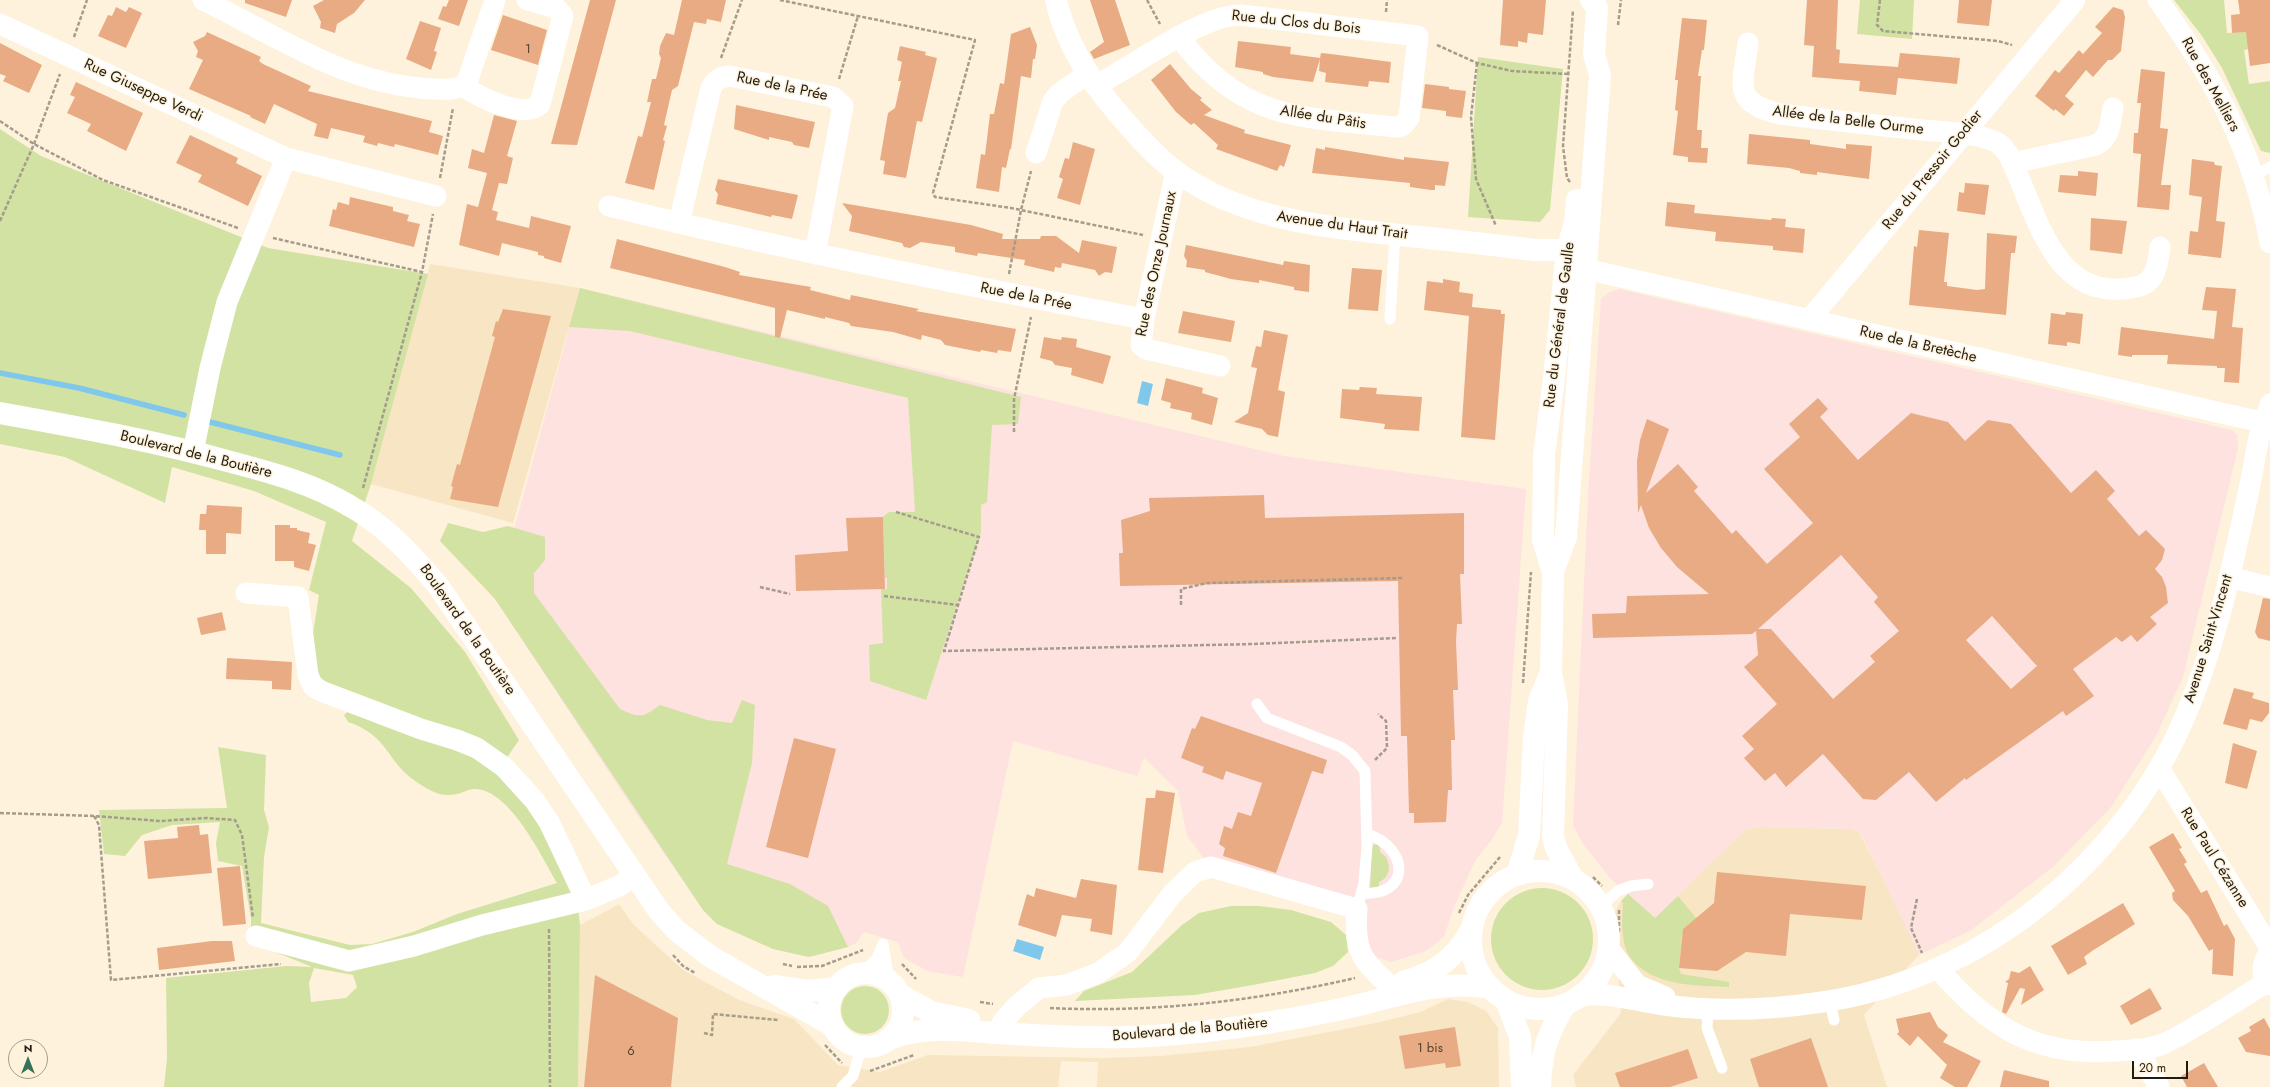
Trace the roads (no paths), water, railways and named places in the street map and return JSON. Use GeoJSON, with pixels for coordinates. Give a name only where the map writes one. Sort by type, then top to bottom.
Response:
{"type":"FeatureCollection","features":[{"type":"Feature","properties":{"kind":"street"},"geometry":{"type":"LineString","coordinates":[[203,0],[356,76],[399,86],[460,87],[484,98],[524,110],[536,108],[540,104],[563,21],[563,16],[556,8],[527,0]]}},
{"type":"Feature","properties":{"kind":"street"},"geometry":{"type":"LineString","coordinates":[[460,87],[467,82],[495,0]]}},
{"type":"Feature","properties":{"kind":"street","name":"Avenue du Haut Trait"},"geometry":{"type":"LineString","coordinates":[[1056,0],[1070,41],[1092,79],[1131,129],[1176,172],[1225,199],[1263,213],[1308,223],[1535,250],[1576,259]]}},
{"type":"Feature","properties":{"kind":"street","name":"Rue du Pressoir Godier"},"geometry":{"type":"LineString","coordinates":[[2056,20],[2063,0]]}},
{"type":"Feature","properties":{"kind":"street","name":"Rue du Pressoir Godier"},"geometry":{"type":"LineString","coordinates":[[1809,320],[2056,20],[2075,0]]}},
{"type":"Feature","properties":{"kind":"street","name":"Rue des Melliers"},"geometry":{"type":"LineString","coordinates":[[2158,0],[2201,63],[2234,125],[2262,171],[2270,243]]}},
{"type":"Feature","properties":{"kind":"street","name":"Rue du Général de Gaulle"},"geometry":{"type":"LineString","coordinates":[[1582,877],[1556,848],[1553,836],[1557,704],[1551,672],[1553,572],[1542,540],[1544,455],[1554,378],[1576,259],[1600,75],[1594,54],[1592,4]]}},
{"type":"Feature","properties":{"kind":"street","name":"Rue du Clos du Bois"},"geometry":{"type":"LineString","coordinates":[[1036,154],[1053,101],[1060,93],[1175,39],[1234,7],[1418,36]]}},
{"type":"Feature","properties":{"kind":"street","name":"Rue Giuseppe Verdi"},"geometry":{"type":"LineString","coordinates":[[0,24],[286,158],[436,196]]}},
{"type":"Feature","properties":{"kind":"street","name":"Allée du Pâtis"},"geometry":{"type":"LineString","coordinates":[[1175,39],[1216,79],[1252,102],[1288,115],[1395,127],[1402,126],[1409,118],[1418,36]]}},
{"type":"Feature","properties":{"kind":"street","name":"Allée de la Belle Ourme"},"geometry":{"type":"LineString","coordinates":[[1748,43],[1743,89],[1747,99],[1753,105],[1762,110],[1780,114],[1962,134],[1995,141],[2006,150],[2013,163],[2037,223],[2052,251],[2066,269],[2084,284],[2116,289],[2140,286],[2155,273],[2160,247]]}},
{"type":"Feature","properties":{"kind":"street","name":"Rue du Général de Gaulle"},"geometry":{"type":"LineString","coordinates":[[1576,259],[1575,222],[1585,73],[1594,54]]}},
{"type":"Feature","properties":{"kind":"street","name":"Rue de la Prée"},"geometry":{"type":"LineString","coordinates":[[678,223],[711,88],[715,81],[722,76],[730,76],[833,97],[843,106],[843,113],[815,254]]}},
{"type":"Feature","properties":{"kind":"street"},"geometry":{"type":"LineString","coordinates":[[2013,163],[2096,145],[2104,141],[2108,134],[2113,108]]}},
{"type":"Feature","properties":{"kind":"street"},"geometry":{"type":"LineString","coordinates":[[193,452],[203,399],[227,302],[286,158]]}},
{"type":"Feature","properties":{"kind":"street","name":"Rue des Onze Journaux"},"geometry":{"type":"LineString","coordinates":[[1176,172],[1140,341],[1143,347],[1220,366]]}},
{"type":"Feature","properties":{"kind":"street","name":"Rue de la Prée"},"geometry":{"type":"LineString","coordinates":[[608,206],[815,254],[1034,299],[1144,319]]}},
{"type":"Feature","properties":{"kind":"street","name":"Rue de la Bretèche"},"geometry":{"type":"LineString","coordinates":[[1576,259],[1809,320],[2268,417]]}},
{"type":"Feature","properties":{"kind":"street","name":"Boulevard de la Boutière"},"geometry":{"type":"LineString","coordinates":[[0,413],[65,424],[193,452],[275,474],[316,488],[368,517],[412,554],[439,587],[634,875],[659,911],[677,931],[711,957],[833,1026]]}},
{"type":"Feature","properties":{"kind":"street","name":"Avenue Saint-Vincent"},"geometry":{"type":"LineString","coordinates":[[1573,1000],[1595,993],[1664,1005],[1707,1008],[1774,1008],[1832,1011],[1882,988],[1934,971],[1969,954],[1993,939],[2054,894],[2095,854],[2124,819],[2159,768],[2186,715],[2207,659],[2229,577],[2268,417]]}},
{"type":"Feature","properties":{"kind":"street"},"geometry":{"type":"LineString","coordinates":[[2229,577],[2270,587]]}},
{"type":"Feature","properties":{"kind":"street"},"geometry":{"type":"LineString","coordinates":[[246,593],[298,596],[308,675],[313,686],[320,691],[477,748],[504,766],[535,801],[549,822],[586,900]]}},
{"type":"Feature","properties":{"kind":"street","name":"Rue du Général de Gaulle"},"geometry":{"type":"LineString","coordinates":[[1517,874],[1529,836],[1534,737],[1539,701],[1551,672]]}},
{"type":"Feature","properties":{"kind":"street","name":"Rue Paul Cézanne"},"geometry":{"type":"LineString","coordinates":[[2159,768],[2270,948]]}},
{"type":"Feature","properties":{"kind":"street"},"geometry":{"type":"LineString","coordinates":[[1002,1023],[1017,1006],[1039,988],[1067,985],[1098,973],[1128,952],[1173,893],[1195,872],[1211,867],[1240,875],[1359,901],[1355,931],[1357,945],[1368,964],[1383,979]]}},
{"type":"Feature","properties":{"kind":"street"},"geometry":{"type":"LineString","coordinates":[[1522,1087],[1520,1037],[1498,994],[1476,967],[1464,925],[1486,895],[1500,883],[1517,874],[1531,870],[1546,870],[1582,877],[1593,894],[1606,902],[1608,926],[1614,942],[1600,975],[1573,1000],[1550,1031],[1544,1046],[1540,1087]]}},
{"type":"Feature","properties":{"kind":"street"},"geometry":{"type":"LineString","coordinates":[[256,936],[349,961],[414,946],[482,925],[586,900],[621,885],[634,875]]}},
{"type":"Feature","properties":{"kind":"street","name":"Boulevard de la Boutière"},"geometry":{"type":"LineString","coordinates":[[894,988],[936,1013],[964,1019],[1002,1023],[1123,1026],[1222,1019],[1296,1008],[1383,979],[1429,973],[1450,959],[1463,945],[1464,925]]}},
{"type":"Feature","properties":{"kind":"street","name":"Avenue Saint-Vincent"},"geometry":{"type":"LineString","coordinates":[[1614,942],[1637,985],[1656,995],[1707,1008]]}},
{"type":"Feature","properties":{"kind":"street"},"geometry":{"type":"LineString","coordinates":[[1934,971],[1972,1006],[1999,1026],[2030,1041],[2049,1047],[2086,1052],[2137,1049],[2164,1044],[2268,984],[2262,971],[2264,959],[2270,952]]}},
{"type":"Feature","properties":{"kind":"street"},"geometry":{"type":"LineString","coordinates":[[872,974],[894,988],[903,1012],[900,1024],[887,1040],[879,1044],[861,1047],[844,1040],[833,1026],[830,1006],[836,988],[853,976],[872,974]]}},
{"type":"Feature","properties":{"kind":"street","name":"Boulevard de la Boutière"},"geometry":{"type":"LineString","coordinates":[[759,983],[798,990],[836,988]]}},
{"type":"Feature","properties":{"kind":"street","name":"Boulevard de la Boutière"},"geometry":{"type":"LineString","coordinates":[[887,1040],[900,1034],[935,1030],[1061,1037],[1122,1037],[1179,1034],[1239,1028],[1297,1018],[1434,986],[1476,986],[1498,994]]}},
{"type":"Feature","properties":{"kind":"street"},"geometry":{"type":"LineString","coordinates":[[1498,994],[1520,1006],[1535,1009],[1573,1000]]}},
{"type":"Feature","properties":{"kind":"street"},"geometry":{"type":"LineString","coordinates":[[2137,1049],[2159,1087]]}},
{"type":"Feature","properties":{"kind":"lane"},"geometry":{"type":"LineString","coordinates":[[1390,318],[1395,234]]}},
{"type":"Feature","properties":{"kind":"lane"},"geometry":{"type":"LineString","coordinates":[[1257,704],[1267,718],[1334,743],[1352,755],[1365,771],[1367,834],[1364,883],[1359,901]]}},
{"type":"Feature","properties":{"kind":"lane"},"geometry":{"type":"LineString","coordinates":[[1359,901],[1373,894],[1383,892],[1395,883],[1400,873],[1400,864],[1396,854],[1384,843],[1367,834]]}},
{"type":"Feature","properties":{"kind":"lane"},"geometry":{"type":"LineString","coordinates":[[1606,902],[1618,891],[1624,888],[1648,884]]}},
{"type":"Feature","properties":{"kind":"lane"},"geometry":{"type":"LineString","coordinates":[[863,974],[877,958],[883,944],[894,988]]}},
{"type":"Feature","properties":{"kind":"lane"},"geometry":{"type":"LineString","coordinates":[[1707,1008],[1707,1028],[1722,1068]]}},
{"type":"Feature","properties":{"kind":"lane"},"geometry":{"type":"LineString","coordinates":[[842,1087],[853,1076],[861,1047]]}},
{"type":"Feature","properties":{"kind":"water"},"geometry":{"type":"Polygon","coordinates":[[[1142,381],[1153,384],[1148,406],[1137,403],[1142,381]]]}},
{"type":"Feature","properties":{"kind":"water"},"geometry":{"type":"Polygon","coordinates":[[[1017,939],[1044,947],[1040,960],[1013,951],[1017,939]]]}},
{"type":"Feature","properties":{"kind":"waterway"},"geometry":{"type":"LineString","coordinates":[[0,373],[79,388],[184,415]]}},
{"type":"Feature","properties":{"kind":"waterway"},"geometry":{"type":"LineString","coordinates":[[210,422],[340,455]]}}]}
